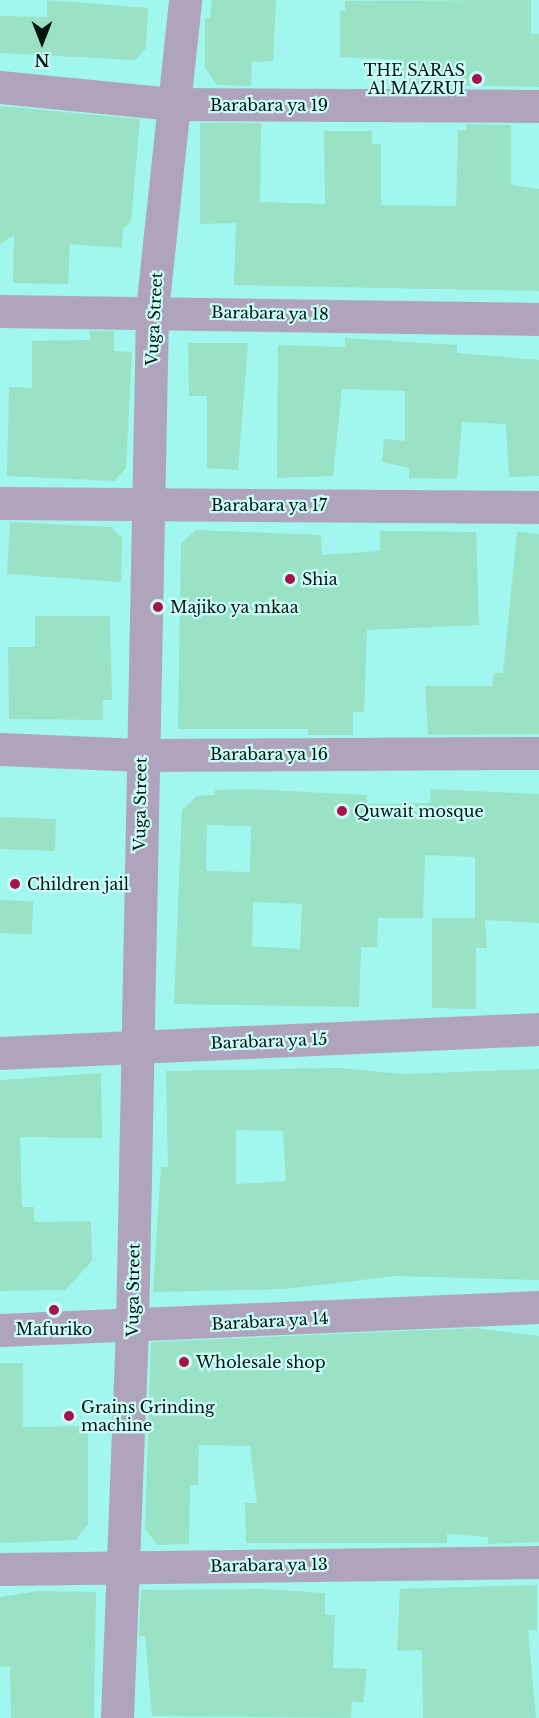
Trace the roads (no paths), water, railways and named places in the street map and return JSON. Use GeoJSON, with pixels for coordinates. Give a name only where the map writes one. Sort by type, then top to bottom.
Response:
{"type":"FeatureCollection","features":[{"type":"Feature","properties":{"kind":"street","name":"Vuga Street"},"geometry":{"type":"LineString","coordinates":[[117,1718],[132,1328],[141,755],[152,310],[185,0]]}},
{"type":"Feature","properties":{"kind":"street","name":"Barabara ya 19"},"geometry":{"type":"LineString","coordinates":[[0,87],[174,104],[539,106]]}},
{"type":"Feature","properties":{"kind":"street","name":"Barabara ya 18"},"geometry":{"type":"LineString","coordinates":[[0,312],[152,310],[539,320]]}},
{"type":"Feature","properties":{"kind":"street","name":"Barabara ya 17"},"geometry":{"type":"LineString","coordinates":[[0,503],[539,507]]}},
{"type":"Feature","properties":{"kind":"street","name":"Barabara ya 16"},"geometry":{"type":"LineString","coordinates":[[0,749],[141,755],[539,753]]}},
{"type":"Feature","properties":{"kind":"street","name":"Barabara ya 15"},"geometry":{"type":"LineString","coordinates":[[0,1053],[539,1029]]}},
{"type":"Feature","properties":{"kind":"street","name":"Barabara ya 14"},"geometry":{"type":"LineString","coordinates":[[0,1330],[132,1328],[539,1307]]}},
{"type":"Feature","properties":{"kind":"street","name":"Barabara ya 13"},"geometry":{"type":"LineString","coordinates":[[0,1569],[539,1562]]}},
{"type":"Feature","properties":{"kind":"place","name":"THE SARAS Al MAZRUI"},"geometry":{"type":"Point","coordinates":[477,79]}},
{"type":"Feature","properties":{"kind":"place","name":"Shia"},"geometry":{"type":"Point","coordinates":[290,579]}},
{"type":"Feature","properties":{"kind":"place","name":"Majiko ya mkaa"},"geometry":{"type":"Point","coordinates":[158,607]}},
{"type":"Feature","properties":{"kind":"place","name":"Quwait mosque"},"geometry":{"type":"Point","coordinates":[342,811]}},
{"type":"Feature","properties":{"kind":"place","name":"Children jail"},"geometry":{"type":"Point","coordinates":[15,884]}},
{"type":"Feature","properties":{"kind":"place","name":"Mafuriko"},"geometry":{"type":"Point","coordinates":[54,1310]}},
{"type":"Feature","properties":{"kind":"place","name":"Wholesale shop"},"geometry":{"type":"Point","coordinates":[184,1362]}},
{"type":"Feature","properties":{"kind":"place","name":"Grains Grinding machine"},"geometry":{"type":"Point","coordinates":[69,1416]}}]}
